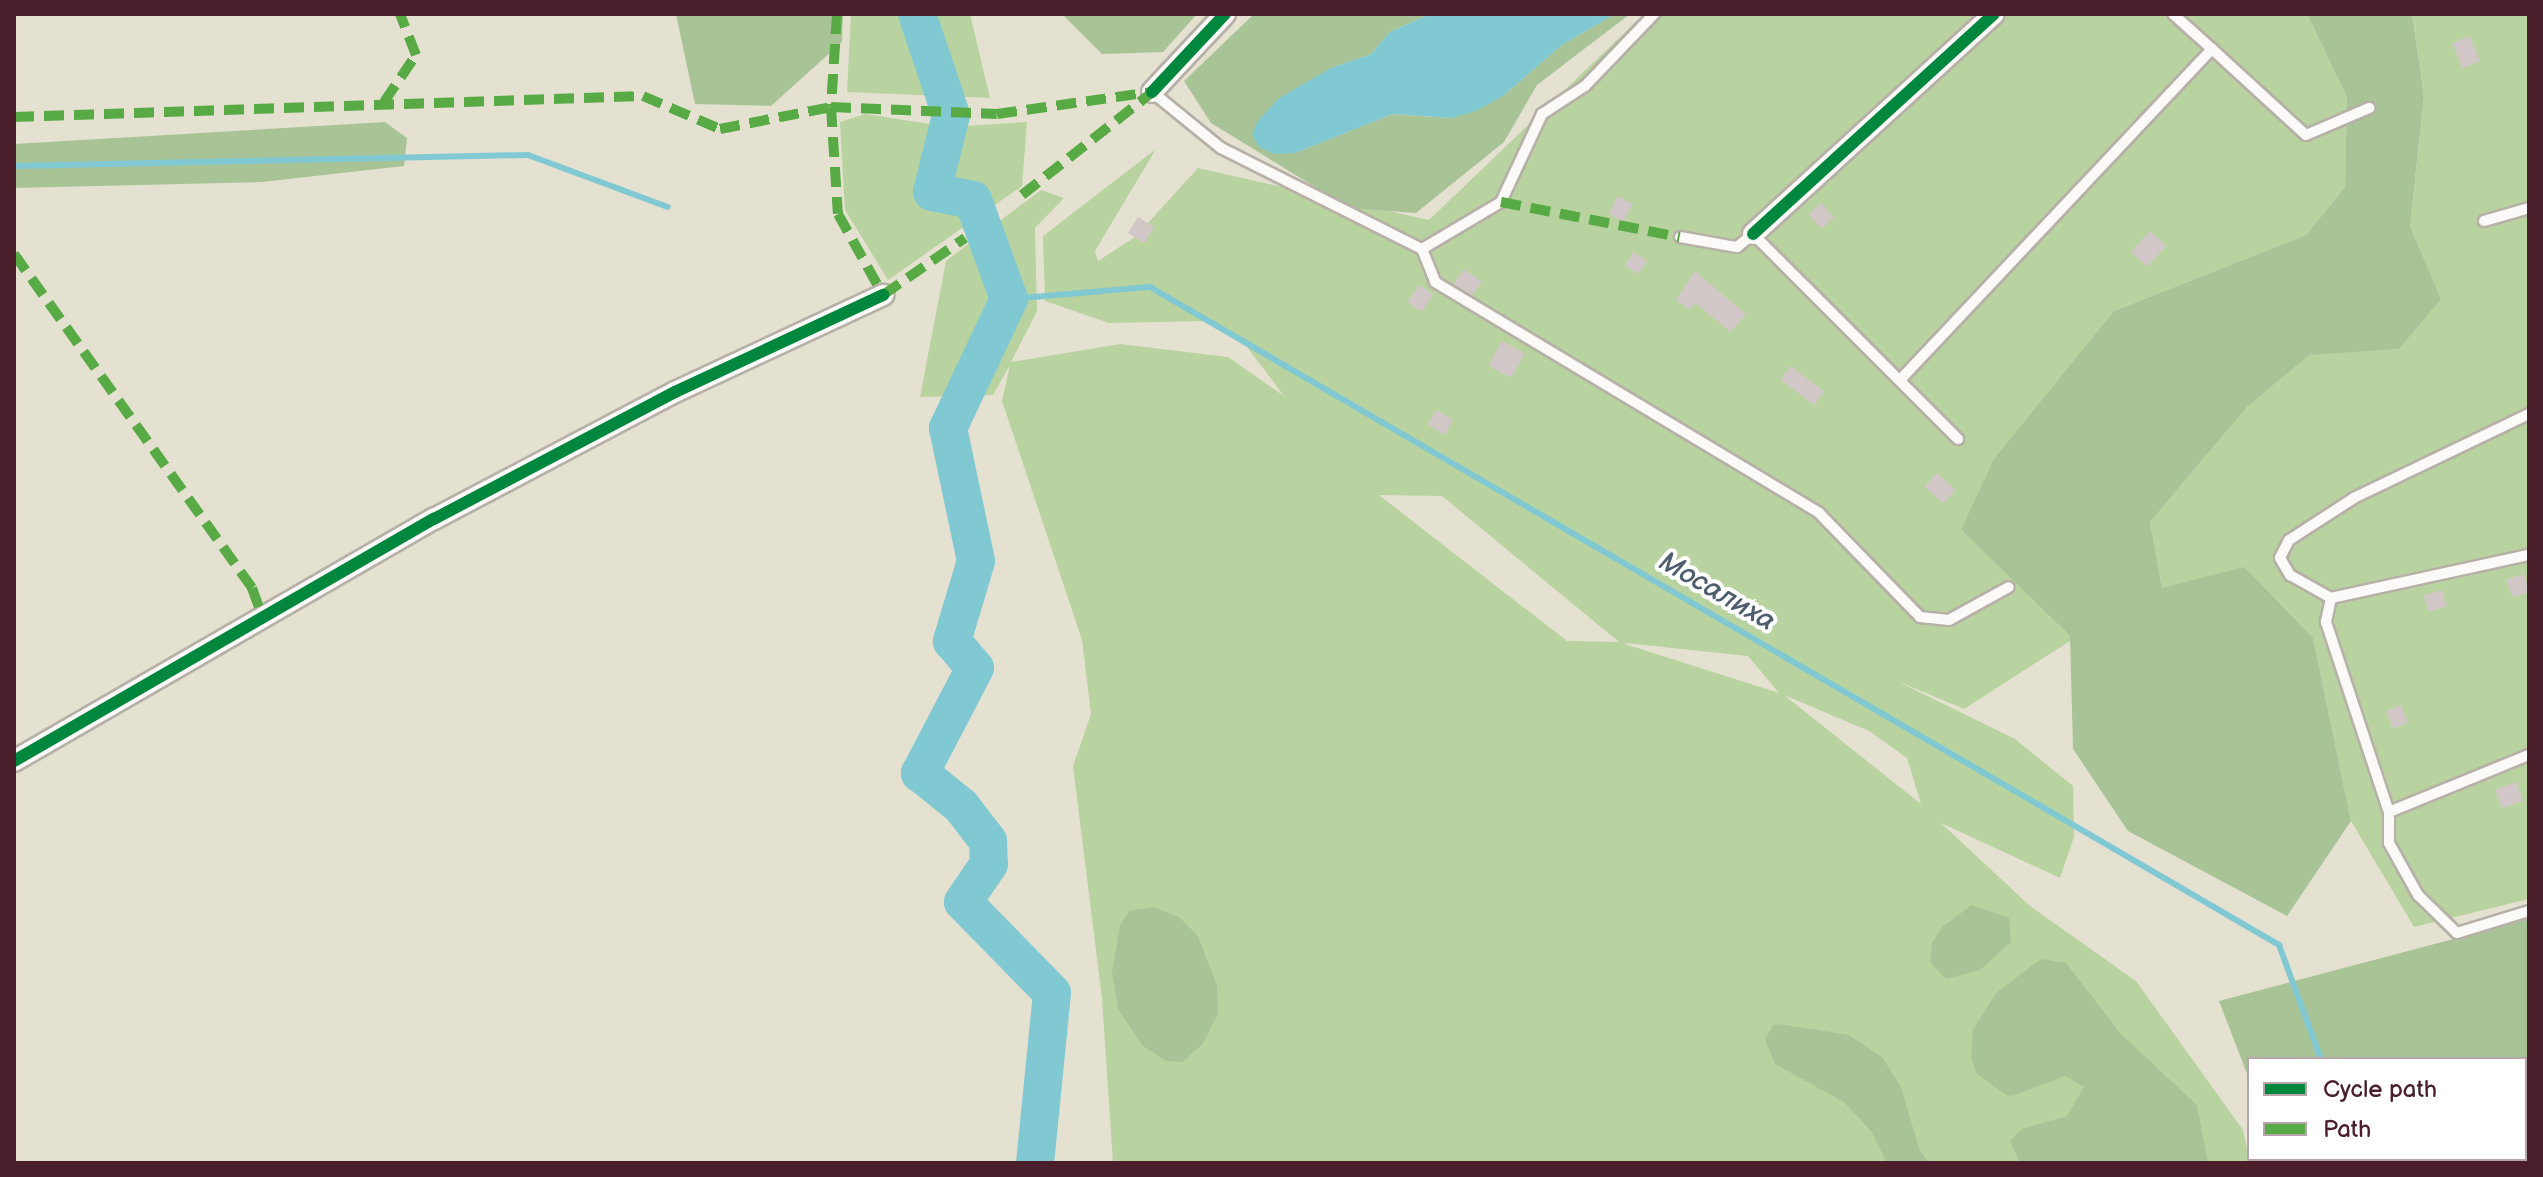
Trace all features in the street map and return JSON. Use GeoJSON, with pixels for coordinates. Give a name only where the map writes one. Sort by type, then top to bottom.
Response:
{"type":"FeatureCollection","features":[{"type":"Feature","properties":{"kind":"street"},"geometry":{"type":"LineString","coordinates":[[1152,92],[1225,14]]}},
{"type":"Feature","properties":{"kind":"street"},"geometry":{"type":"LineString","coordinates":[[1753,234],[1994,14]]}},
{"type":"Feature","properties":{"kind":"street"},"geometry":{"type":"LineString","coordinates":[[14,761],[447,512],[675,392],[883,295]]}},
{"type":"Feature","properties":{"kind":"lane"},"geometry":{"type":"LineString","coordinates":[[1422,249],[1501,202],[1542,114],[1585,86],[1654,14]]}},
{"type":"Feature","properties":{"kind":"lane"},"geometry":{"type":"LineString","coordinates":[[2173,14],[2306,135],[2369,108]]}},
{"type":"Feature","properties":{"kind":"lane"},"geometry":{"type":"LineString","coordinates":[[1900,380],[2212,49]]}},
{"type":"Feature","properties":{"kind":"lane"},"geometry":{"type":"LineString","coordinates":[[1152,92],[1221,148],[1422,249],[1435,282],[1819,513],[1920,617],[1949,620],[2009,587]]}},
{"type":"Feature","properties":{"kind":"lane"},"geometry":{"type":"LineString","coordinates":[[2484,221],[2529,208]]}},
{"type":"Feature","properties":{"kind":"lane"},"geometry":{"type":"LineString","coordinates":[[1680,237],[1737,247],[1753,234],[1958,439]]}},
{"type":"Feature","properties":{"kind":"lane"},"geometry":{"type":"LineString","coordinates":[[2529,414],[2354,498],[2289,540],[2282,549],[2282,568],[2331,598],[2529,555]]}},
{"type":"Feature","properties":{"kind":"lane"},"geometry":{"type":"LineString","coordinates":[[2331,598],[2326,622],[2389,812],[2389,843],[2418,895],[2457,933],[2529,911]]}},
{"type":"Feature","properties":{"kind":"lane"},"geometry":{"type":"LineString","coordinates":[[2389,812],[2529,755]]}},
{"type":"Feature","properties":{"kind":"green space"},"geometry":{"type":"Polygon","coordinates":[[[676,14],[843,14],[842,42],[771,106],[695,104],[676,14]]]}},
{"type":"Feature","properties":{"kind":"green space"},"geometry":{"type":"Polygon","coordinates":[[[851,14],[970,14],[990,98],[847,92],[851,14]]]}},
{"type":"Feature","properties":{"kind":"green space"},"geometry":{"type":"Polygon","coordinates":[[[1062,14],[1197,14],[1163,52],[1102,54],[1062,14]]]}},
{"type":"Feature","properties":{"kind":"green space"},"geometry":{"type":"Polygon","coordinates":[[[1254,14],[1430,14],[1390,32],[1371,54],[1331,68],[1295,153],[1393,114],[1451,118],[1503,96],[1562,45],[1615,14],[1630,14],[1537,85],[1504,142],[1416,213],[1349,208],[1211,123],[1184,81],[1254,14]]]}},
{"type":"Feature","properties":{"kind":"green space"},"geometry":{"type":"Polygon","coordinates":[[[1644,14],[2307,14],[2347,97],[2345,187],[2306,235],[2114,311],[1961,530],[2073,639],[1964,709],[1897,681],[2015,739],[2073,786],[2074,837],[2060,878],[1941,823],[2030,906],[2136,981],[2243,1130],[2247,1161],[2257,1163],[1113,1163],[1102,999],[1073,766],[1091,714],[1082,640],[1002,401],[1010,365],[993,395],[920,397],[946,261],[1041,190],[1064,198],[1035,228],[1037,311],[1011,362],[1120,344],[1228,357],[1284,396],[1241,339],[1208,321],[1109,323],[1045,301],[1043,236],[1156,149],[1095,251],[1098,261],[1135,237],[1198,168],[1429,220],[1644,14]],[[1379,495],[1567,641],[1619,642],[1442,496],[1379,495]],[[1625,644],[1779,693],[1748,656],[1625,644]],[[1784,695],[1921,804],[1907,758],[1869,731],[1784,695]]]}},
{"type":"Feature","properties":{"kind":"green space"},"geometry":{"type":"Polygon","coordinates":[[[2307,14],[2412,14],[2424,96],[2410,226],[2441,299],[2399,349],[2309,355],[2247,407],[2150,522],[2162,588],[2244,567],[2313,638],[2351,821],[2287,916],[2128,831],[2073,749],[2070,636],[1961,530],[1994,459],[2114,311],[2306,235],[2345,187],[2347,97],[2307,14]]]}},
{"type":"Feature","properties":{"kind":"green space"},"geometry":{"type":"Polygon","coordinates":[[[2412,14],[2529,14],[2529,899],[2414,927],[2351,821],[2313,638],[2162,588],[2150,522],[2247,407],[2309,354],[2398,349],[2441,299],[2410,226],[2424,96],[2412,14]]]}},
{"type":"Feature","properties":{"kind":"green space"},"geometry":{"type":"Polygon","coordinates":[[[865,114],[950,127],[1027,122],[1022,186],[888,280],[845,210],[840,122],[865,114]]]}},
{"type":"Feature","properties":{"kind":"green space"},"geometry":{"type":"Polygon","coordinates":[[[385,122],[407,138],[404,166],[262,182],[14,188],[14,144],[385,122]]]}},
{"type":"Feature","properties":{"kind":"green space"},"geometry":{"type":"Polygon","coordinates":[[[1972,905],[2009,918],[2011,942],[1980,970],[1946,979],[1930,962],[1932,943],[1943,926],[1972,905]]]}},
{"type":"Feature","properties":{"kind":"green space"},"geometry":{"type":"Polygon","coordinates":[[[1153,907],[1179,917],[1198,936],[1217,986],[1218,1013],[1202,1045],[1182,1062],[1166,1061],[1143,1046],[1118,1009],[1112,973],[1120,926],[1129,911],[1153,907]]]}},
{"type":"Feature","properties":{"kind":"green space"},"geometry":{"type":"Polygon","coordinates":[[[2529,919],[2529,1163],[2282,1163],[2527,1161],[2527,1057],[2247,1057],[2247,1074],[2219,1001],[2529,919]]]}},
{"type":"Feature","properties":{"kind":"green space"},"geometry":{"type":"Polygon","coordinates":[[[2041,959],[2066,963],[2121,1034],[2197,1105],[2208,1163],[2020,1163],[2010,1141],[2022,1129],[2067,1116],[2084,1087],[2065,1076],[2009,1097],[1977,1074],[1971,1057],[1973,1030],[1996,993],[2041,959]]]}},
{"type":"Feature","properties":{"kind":"green space"},"geometry":{"type":"Polygon","coordinates":[[[1773,1025],[1849,1035],[1882,1057],[1901,1087],[1919,1148],[1928,1163],[1887,1163],[1871,1131],[1844,1102],[1775,1064],[1765,1040],[1773,1025]]]}},
{"type":"Feature","properties":{"kind":"water"},"geometry":{"type":"Polygon","coordinates":[[[1430,14],[1615,14],[1562,45],[1503,96],[1476,111],[1451,118],[1393,114],[1295,153],[1274,154],[1259,147],[1252,135],[1257,122],[1278,99],[1331,68],[1371,54],[1390,32],[1430,14]]]}},
{"type":"Feature","properties":{"kind":"building"},"geometry":{"type":"Polygon","coordinates":[[[2470,36],[2480,61],[2462,68],[2452,43],[2470,36]]]}},
{"type":"Feature","properties":{"kind":"building"},"geometry":{"type":"Polygon","coordinates":[[[1618,196],[1633,204],[1624,222],[1609,214],[1618,196]]]}},
{"type":"Feature","properties":{"kind":"building"},"geometry":{"type":"Polygon","coordinates":[[[1821,203],[1834,217],[1822,228],[1809,215],[1821,203]]]}},
{"type":"Feature","properties":{"kind":"building"},"geometry":{"type":"Polygon","coordinates":[[[1138,217],[1154,227],[1144,243],[1128,233],[1138,217]]]}},
{"type":"Feature","properties":{"kind":"building"},"geometry":{"type":"Polygon","coordinates":[[[2150,231],[2166,246],[2147,266],[2131,251],[2150,231]]]}},
{"type":"Feature","properties":{"kind":"building"},"geometry":{"type":"Polygon","coordinates":[[[1634,252],[1647,261],[1638,274],[1625,265],[1634,252]]]}},
{"type":"Feature","properties":{"kind":"building"},"geometry":{"type":"Polygon","coordinates":[[[1464,269],[1482,282],[1471,296],[1453,284],[1464,269]]]}},
{"type":"Feature","properties":{"kind":"building"},"geometry":{"type":"Polygon","coordinates":[[[1695,271],[1746,314],[1731,332],[1695,303],[1690,310],[1676,300],[1695,271]]]}},
{"type":"Feature","properties":{"kind":"building"},"geometry":{"type":"Polygon","coordinates":[[[1419,285],[1433,294],[1422,312],[1408,303],[1419,285]]]}},
{"type":"Feature","properties":{"kind":"building"},"geometry":{"type":"Polygon","coordinates":[[[1502,341],[1525,354],[1511,378],[1488,365],[1502,341]]]}},
{"type":"Feature","properties":{"kind":"building"},"geometry":{"type":"Polygon","coordinates":[[[1791,366],[1824,392],[1814,405],[1781,379],[1791,366]]]}},
{"type":"Feature","properties":{"kind":"building"},"geometry":{"type":"Polygon","coordinates":[[[1436,410],[1453,420],[1445,435],[1428,425],[1436,410]]]}},
{"type":"Feature","properties":{"kind":"building"},"geometry":{"type":"Polygon","coordinates":[[[1937,473],[1955,490],[1943,503],[1925,486],[1937,473]]]}},
{"type":"Feature","properties":{"kind":"building"},"geometry":{"type":"Polygon","coordinates":[[[2524,574],[2529,592],[2512,597],[2507,579],[2524,574]]]}},
{"type":"Feature","properties":{"kind":"building"},"geometry":{"type":"Polygon","coordinates":[[[2442,590],[2447,606],[2429,612],[2424,596],[2442,590]]]}},
{"type":"Feature","properties":{"kind":"building"},"geometry":{"type":"Polygon","coordinates":[[[2401,705],[2408,723],[2393,728],[2386,711],[2401,705]]]}},
{"type":"Feature","properties":{"kind":"building"},"geometry":{"type":"Polygon","coordinates":[[[2516,782],[2523,801],[2502,808],[2495,790],[2516,782]]]}},
{"type":"Feature","properties":{"kind":"waterway"},"geometry":{"type":"LineString","coordinates":[[917,14],[951,115],[932,192],[973,200],[1009,299],[948,428],[976,561],[952,641],[975,668],[920,773],[961,806],[988,841],[989,864],[963,902],[1052,993],[1035,1163]]}},
{"type":"Feature","properties":{"kind":"waterway"},"geometry":{"type":"LineString","coordinates":[[14,166],[528,155],[668,207]]}},
{"type":"Feature","properties":{"kind":"waterway","name":"Мосалиха"},"geometry":{"type":"LineString","coordinates":[[1009,299],[1150,287],[2279,945],[2320,1057]]}},
{"type":"Feature","properties":{"kind":"marked path"},"geometry":{"type":"LineString","coordinates":[[384,102],[416,55],[400,14]]}},
{"type":"Feature","properties":{"kind":"marked path"},"geometry":{"type":"LineString","coordinates":[[837,14],[831,107],[838,214],[883,295],[965,238]]}},
{"type":"Feature","properties":{"kind":"marked path"},"geometry":{"type":"LineString","coordinates":[[14,117],[643,96],[720,129],[831,107],[997,114],[1152,92]]}},
{"type":"Feature","properties":{"kind":"marked path"},"geometry":{"type":"LineString","coordinates":[[1022,195],[1151,93]]}},
{"type":"Feature","properties":{"kind":"marked path"},"geometry":{"type":"LineString","coordinates":[[1501,202],[1680,237]]}},
{"type":"Feature","properties":{"kind":"marked path"},"geometry":{"type":"LineString","coordinates":[[14,254],[252,588],[264,621]]}},
{"type":"Feature","properties":{"kind":"cycle path"},"geometry":{"type":"LineString","coordinates":[[1152,92],[1225,14]]}},
{"type":"Feature","properties":{"kind":"cycle path"},"geometry":{"type":"LineString","coordinates":[[1753,234],[1994,14]]}},
{"type":"Feature","properties":{"kind":"cycle path"},"geometry":{"type":"LineString","coordinates":[[14,761],[434,519],[675,392],[883,295]]}}]}
